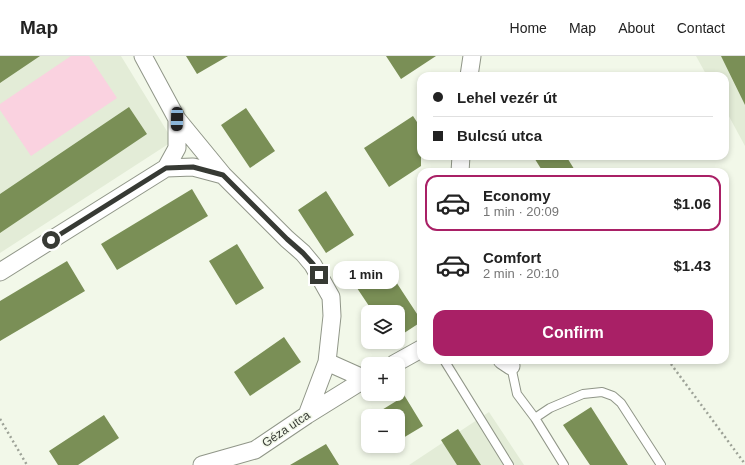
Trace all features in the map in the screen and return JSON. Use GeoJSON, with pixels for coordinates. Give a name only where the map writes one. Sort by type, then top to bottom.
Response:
{"type":"FeatureCollection","features":[{"type":"Feature","properties":{"kind":"street"},"geometry":{"type":"LineString","coordinates":[[143,56],[177,119],[223,175],[313,264],[331,297],[332,316],[326,362],[307,415]]}},
{"type":"Feature","properties":{"kind":"street"},"geometry":{"type":"LineString","coordinates":[[470,72],[472,56]]}},
{"type":"Feature","properties":{"kind":"street"},"geometry":{"type":"LineString","coordinates":[[166,168],[176,148],[177,119]]}},
{"type":"Feature","properties":{"kind":"street"},"geometry":{"type":"LineString","coordinates":[[0,272],[166,168],[193,167],[223,175]]}},
{"type":"Feature","properties":{"kind":"street"},"geometry":{"type":"LineString","coordinates":[[405,358],[417,351]]}},
{"type":"Feature","properties":{"kind":"street"},"geometry":{"type":"LineString","coordinates":[[326,362],[361,377]]}},
{"type":"Feature","properties":{"kind":"street","name":"Géza utca"},"geometry":{"type":"LineString","coordinates":[[202,465],[255,450],[307,415],[361,383]]}},
{"type":"Feature","properties":{"kind":"lane"},"geometry":{"type":"LineString","coordinates":[[446,364],[509,465]]}},
{"type":"Feature","properties":{"kind":"lane"},"geometry":{"type":"LineString","coordinates":[[506,364],[518,394],[535,418],[564,465]]}},
{"type":"Feature","properties":{"kind":"lane"},"geometry":{"type":"LineString","coordinates":[[535,418],[550,408],[583,394],[602,392],[613,396],[621,403],[661,465]]}},
{"type":"Feature","properties":{"kind":"path"},"geometry":{"type":"LineString","coordinates":[[671,364],[745,464]]}},
{"type":"Feature","properties":{"kind":"path"},"geometry":{"type":"LineString","coordinates":[[0,419],[27,465]]}},
{"type":"Feature","properties":{"kind":"shaded area"},"geometry":{"type":"Polygon","coordinates":[[[0,56],[121,56],[173,141],[0,253],[0,56]]]}},
{"type":"Feature","properties":{"kind":"shaded area"},"geometry":{"type":"Polygon","coordinates":[[[71,56],[89,56],[117,98],[31,156],[0,110],[0,104],[71,56]]]}},
{"type":"Feature","properties":{"kind":"shaded area"},"geometry":{"type":"Polygon","coordinates":[[[696,56],[745,56],[745,146],[729,116],[729,72],[705,72],[696,56]]]}},
{"type":"Feature","properties":{"kind":"shaded area"},"geometry":{"type":"Polygon","coordinates":[[[489,412],[524,465],[409,465],[489,412]]]}},
{"type":"Feature","properties":{"kind":"building"},"geometry":{"type":"Polygon","coordinates":[[[0,56],[40,56],[0,83],[0,56]]]}},
{"type":"Feature","properties":{"kind":"building"},"geometry":{"type":"Polygon","coordinates":[[[186,56],[228,56],[197,74],[186,56]]]}},
{"type":"Feature","properties":{"kind":"building"},"geometry":{"type":"Polygon","coordinates":[[[386,56],[436,56],[401,79],[386,56]]]}},
{"type":"Feature","properties":{"kind":"building"},"geometry":{"type":"Polygon","coordinates":[[[721,56],[745,56],[745,105],[729,72],[721,56]]]}},
{"type":"Feature","properties":{"kind":"building"},"geometry":{"type":"Polygon","coordinates":[[[129,107],[147,134],[0,233],[0,194],[129,107]]]}},
{"type":"Feature","properties":{"kind":"building"},"geometry":{"type":"Polygon","coordinates":[[[246,108],[275,151],[250,168],[221,125],[246,108]]]}},
{"type":"Feature","properties":{"kind":"building"},"geometry":{"type":"Polygon","coordinates":[[[413,116],[417,122],[417,160],[421,160],[421,166],[389,187],[364,148],[413,116]]]}},
{"type":"Feature","properties":{"kind":"building"},"geometry":{"type":"Polygon","coordinates":[[[536,160],[568,160],[574,168],[540,168],[536,160]]]}},
{"type":"Feature","properties":{"kind":"building"},"geometry":{"type":"Polygon","coordinates":[[[192,189],[208,216],[117,270],[101,244],[192,189]]]}},
{"type":"Feature","properties":{"kind":"building"},"geometry":{"type":"Polygon","coordinates":[[[326,191],[354,235],[326,253],[298,210],[326,191]]]}},
{"type":"Feature","properties":{"kind":"building"},"geometry":{"type":"Polygon","coordinates":[[[237,244],[264,288],[236,305],[209,261],[237,244]]]}},
{"type":"Feature","properties":{"kind":"building"},"geometry":{"type":"Polygon","coordinates":[[[67,261],[85,291],[0,341],[0,301],[67,261]]]}},
{"type":"Feature","properties":{"kind":"building"},"geometry":{"type":"Polygon","coordinates":[[[383,262],[417,314],[417,325],[405,332],[405,305],[368,305],[353,282],[383,262]]]}},
{"type":"Feature","properties":{"kind":"building"},"geometry":{"type":"Polygon","coordinates":[[[284,337],[301,362],[250,396],[234,372],[284,337]]]}},
{"type":"Feature","properties":{"kind":"building"},"geometry":{"type":"Polygon","coordinates":[[[405,396],[423,426],[405,437],[405,409],[383,409],[396,401],[405,401],[405,396]]]}},
{"type":"Feature","properties":{"kind":"building"},"geometry":{"type":"Polygon","coordinates":[[[591,407],[628,465],[590,465],[563,425],[591,407]]]}},
{"type":"Feature","properties":{"kind":"building"},"geometry":{"type":"Polygon","coordinates":[[[104,415],[119,438],[78,465],[58,465],[49,451],[104,415]]]}},
{"type":"Feature","properties":{"kind":"building"},"geometry":{"type":"Polygon","coordinates":[[[458,429],[481,465],[457,465],[441,440],[458,429]]]}},
{"type":"Feature","properties":{"kind":"building"},"geometry":{"type":"Polygon","coordinates":[[[326,444],[339,465],[290,465],[326,444]]]}},
{"type":"Feature","properties":{"kind":"route"},"geometry":{"type":"LineString","coordinates":[[51,240],[166,168],[193,167],[223,175],[303,253],[313,264],[319,275]]}}]}
